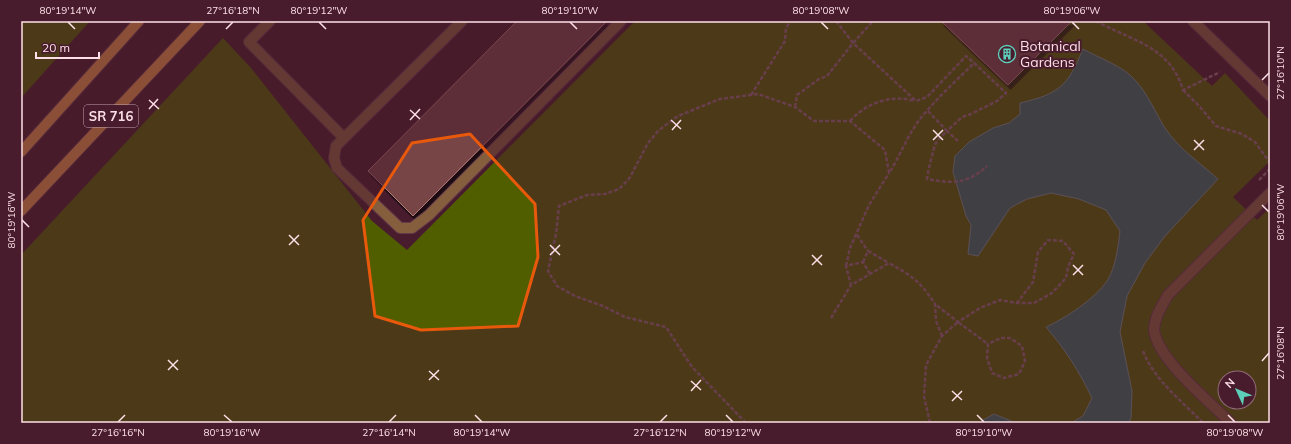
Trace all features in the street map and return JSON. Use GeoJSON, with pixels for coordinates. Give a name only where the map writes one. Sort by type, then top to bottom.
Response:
{"type":"FeatureCollection","features":[{"type":"Feature","properties":{"kind":"main road","name":"SR 716"},"geometry":{"type":"LineString","coordinates":[[21,152],[139,21]]}},
{"type":"Feature","properties":{"kind":"main road","name":"SR 716"},"geometry":{"type":"LineString","coordinates":[[21,211],[200,21]]}},
{"type":"Feature","properties":{"kind":"lane"},"geometry":{"type":"LineString","coordinates":[[270,21],[249,42],[344,138]]}},
{"type":"Feature","properties":{"kind":"lane"},"geometry":{"type":"LineString","coordinates":[[462,21],[336,146],[334,158],[337,168],[400,228],[412,228],[429,216],[621,21]]}},
{"type":"Feature","properties":{"kind":"lane"},"geometry":{"type":"LineString","coordinates":[[1193,21],[1270,96]]}},
{"type":"Feature","properties":{"kind":"lane"},"geometry":{"type":"LineString","coordinates":[[1231,423],[1167,359],[1154,334],[1158,315],[1168,295],[1270,193]]}},
{"type":"Feature","properties":{"kind":"path"},"geometry":{"type":"LineString","coordinates":[[751,95],[784,41],[786,28],[791,21]]}},
{"type":"Feature","properties":{"kind":"path"},"geometry":{"type":"LineString","coordinates":[[836,21],[853,43],[916,101]]}},
{"type":"Feature","properties":{"kind":"path"},"geometry":{"type":"LineString","coordinates":[[795,107],[797,95],[819,79],[827,76],[853,43],[873,21]]}},
{"type":"Feature","properties":{"kind":"path"},"geometry":{"type":"LineString","coordinates":[[1096,21],[1157,51],[1179,77],[1183,90],[1200,106],[1216,126],[1242,134],[1255,142],[1270,163]]}},
{"type":"Feature","properties":{"kind":"path"},"geometry":{"type":"LineString","coordinates":[[850,122],[860,110],[872,104],[902,97],[916,101],[927,97],[966,56],[1006,93],[997,102],[962,117],[935,144],[933,157],[928,168],[927,179],[956,182],[976,176],[987,166]]}},
{"type":"Feature","properties":{"kind":"path"},"geometry":{"type":"LineString","coordinates":[[851,284],[846,266],[850,248],[869,205],[899,158],[906,140],[920,119],[974,63]]}},
{"type":"Feature","properties":{"kind":"path"},"geometry":{"type":"LineString","coordinates":[[1183,90],[1220,72]]}},
{"type":"Feature","properties":{"kind":"path"},"geometry":{"type":"LineString","coordinates":[[746,423],[692,367],[666,328],[625,316],[576,296],[557,286],[548,271],[556,234],[558,206],[587,195],[605,194],[619,189],[636,168],[648,143],[659,130],[678,116],[720,99],[758,94],[795,107],[814,121],[850,122],[885,150],[889,173]]}},
{"type":"Feature","properties":{"kind":"path"},"geometry":{"type":"LineString","coordinates":[[928,111],[958,141]]}},
{"type":"Feature","properties":{"kind":"path"},"geometry":{"type":"LineString","coordinates":[[857,235],[868,250],[913,277],[923,287],[935,304],[988,344]]}},
{"type":"Feature","properties":{"kind":"path"},"geometry":{"type":"LineString","coordinates":[[930,423],[924,396],[926,365],[942,336],[958,322],[980,308],[1000,300],[1017,303],[1034,303],[1052,294],[1066,278],[1068,267],[1074,254],[1063,241],[1048,240],[1038,252],[1033,282],[1017,303]]}},
{"type":"Feature","properties":{"kind":"path"},"geometry":{"type":"LineString","coordinates":[[846,266],[862,262],[868,250]]}},
{"type":"Feature","properties":{"kind":"path"},"geometry":{"type":"LineString","coordinates":[[862,262],[870,274]]}},
{"type":"Feature","properties":{"kind":"path"},"geometry":{"type":"LineString","coordinates":[[831,318],[851,284],[889,263]]}},
{"type":"Feature","properties":{"kind":"path"},"geometry":{"type":"LineString","coordinates":[[935,304],[936,321],[942,336]]}},
{"type":"Feature","properties":{"kind":"path"},"geometry":{"type":"LineString","coordinates":[[1001,338],[1010,338],[1022,346],[1025,361],[1019,374],[1004,378],[992,373],[987,358],[988,344],[1001,338]]}},
{"type":"Feature","properties":{"kind":"highlighted area"},"geometry":{"type":"Polygon","coordinates":[[[470,134],[535,204],[538,257],[518,326],[421,330],[375,316],[363,220],[412,143],[470,134]]]}},
{"type":"Feature","properties":{"kind":"green space"},"geometry":{"type":"Polygon","coordinates":[[[21,21],[90,21],[21,98],[21,21]]]}},
{"type":"Feature","properties":{"kind":"green space"},"geometry":{"type":"Polygon","coordinates":[[[635,21],[1143,21],[1212,86],[1225,73],[1270,121],[1270,161],[1233,197],[1257,220],[1270,208],[1270,423],[21,423],[21,255],[223,38],[251,68],[372,221],[407,250],[635,21]]]}},
{"type":"Feature","properties":{"kind":"shaded area"},"geometry":{"type":"Polygon","coordinates":[[[1083,49],[1117,66],[1130,75],[1144,91],[1170,135],[1183,149],[1218,179],[1165,236],[1145,263],[1127,296],[1120,332],[1132,391],[1131,418],[1129,423],[1071,423],[1083,416],[1092,398],[1071,361],[1046,327],[1070,314],[1095,295],[1102,288],[1113,270],[1120,231],[1106,210],[1079,199],[1051,193],[1027,199],[1010,208],[978,256],[968,254],[971,225],[966,216],[953,172],[955,156],[969,142],[993,128],[1009,123],[1020,114],[1020,103],[1033,100],[1053,92],[1067,80],[1078,62],[1083,49]]]}},
{"type":"Feature","properties":{"kind":"shaded area"},"geometry":{"type":"Polygon","coordinates":[[[994,414],[1016,423],[981,423],[983,420],[994,414]]]}},
{"type":"Feature","properties":{"kind":"building"},"geometry":{"type":"Polygon","coordinates":[[[517,21],[607,21],[413,216],[368,171],[517,21]]]}},
{"type":"Feature","properties":{"kind":"building","name":"Botanical Gardens"},"geometry":{"type":"Polygon","coordinates":[[[941,21],[1072,21],[1008,85],[941,21]]]}},
{"type":"Feature","properties":{"kind":"place","name":"Botanical Gardens"},"geometry":{"type":"Point","coordinates":[1007,54]}}]}
